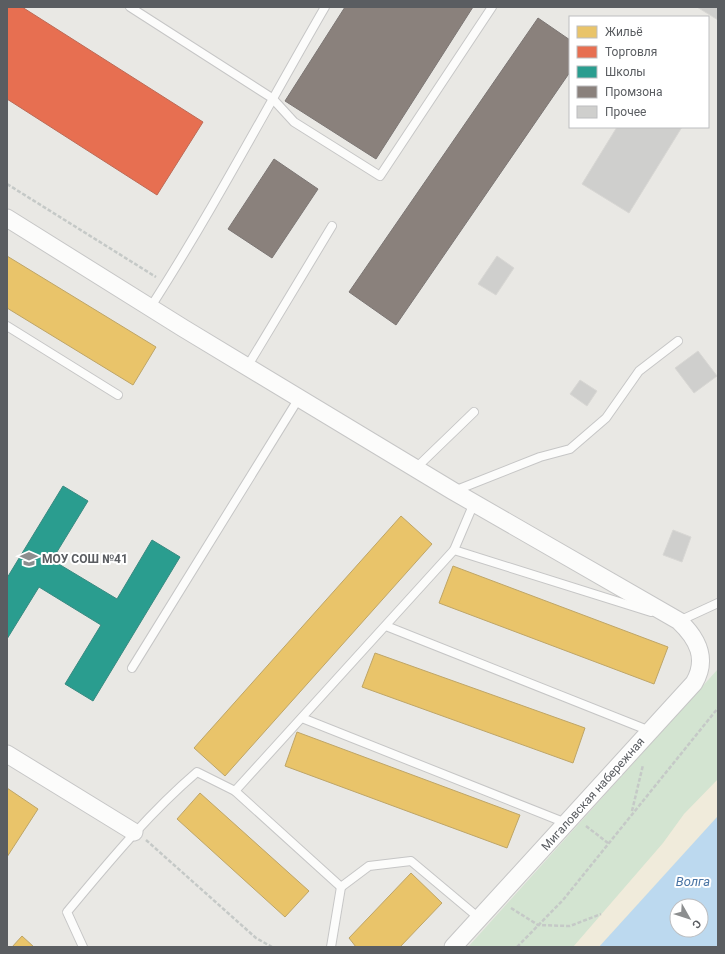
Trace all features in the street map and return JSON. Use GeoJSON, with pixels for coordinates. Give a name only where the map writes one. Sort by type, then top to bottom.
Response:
{"type":"FeatureCollection","features":[{"type":"Feature","properties":{"kind":"street"},"geometry":{"type":"LineString","coordinates":[[7,218],[150,308],[453,491],[684,626]]}},
{"type":"Feature","properties":{"kind":"street","name":"Мигаловская набережная"},"geometry":{"type":"LineString","coordinates":[[453,947],[694,683],[700,672],[701,653],[696,641],[684,626]]}},
{"type":"Feature","properties":{"kind":"street"},"geometry":{"type":"LineString","coordinates":[[7,754],[134,832]]}},
{"type":"Feature","properties":{"kind":"lane"},"geometry":{"type":"LineString","coordinates":[[130,7],[272,98],[294,122],[380,176],[492,7]]}},
{"type":"Feature","properties":{"kind":"lane"},"geometry":{"type":"LineString","coordinates":[[150,308],[182,258],[272,98],[326,7]]}},
{"type":"Feature","properties":{"kind":"lane"},"geometry":{"type":"LineString","coordinates":[[247,366],[332,226]]}},
{"type":"Feature","properties":{"kind":"lane"},"geometry":{"type":"LineString","coordinates":[[7,326],[118,396]]}},
{"type":"Feature","properties":{"kind":"lane"},"geometry":{"type":"LineString","coordinates":[[453,491],[540,457],[570,449],[606,418],[639,371],[678,341]]}},
{"type":"Feature","properties":{"kind":"lane"},"geometry":{"type":"LineString","coordinates":[[132,668],[299,398]]}},
{"type":"Feature","properties":{"kind":"lane"},"geometry":{"type":"LineString","coordinates":[[416,468],[474,412]]}},
{"type":"Feature","properties":{"kind":"lane"},"geometry":{"type":"LineString","coordinates":[[236,791],[454,550],[474,503]]}},
{"type":"Feature","properties":{"kind":"lane"},"geometry":{"type":"LineString","coordinates":[[454,550],[684,626],[718,603]]}},
{"type":"Feature","properties":{"kind":"lane"},"geometry":{"type":"LineString","coordinates":[[386,626],[650,731]]}},
{"type":"Feature","properties":{"kind":"lane"},"geometry":{"type":"LineString","coordinates":[[302,718],[570,819]]}},
{"type":"Feature","properties":{"kind":"lane"},"geometry":{"type":"LineString","coordinates":[[83,947],[67,912],[134,832],[178,788],[197,772],[236,791],[341,887]]}},
{"type":"Feature","properties":{"kind":"lane"},"geometry":{"type":"LineString","coordinates":[[331,947],[341,887],[369,866],[411,861],[479,918]]}},
{"type":"Feature","properties":{"kind":"path"},"geometry":{"type":"LineString","coordinates":[[7,184],[166,284]]}},
{"type":"Feature","properties":{"kind":"path"},"geometry":{"type":"LineString","coordinates":[[517,947],[562,900],[718,708]]}},
{"type":"Feature","properties":{"kind":"path"},"geometry":{"type":"LineString","coordinates":[[632,813],[644,761]]}},
{"type":"Feature","properties":{"kind":"path"},"geometry":{"type":"LineString","coordinates":[[570,819],[608,843]]}},
{"type":"Feature","properties":{"kind":"path"},"geometry":{"type":"LineString","coordinates":[[134,832],[148,842],[256,938],[272,947]]}},
{"type":"Feature","properties":{"kind":"path"},"geometry":{"type":"LineString","coordinates":[[524,916],[538,925],[570,926],[601,914]]}},
{"type":"Feature","properties":{"kind":"green space"},"geometry":{"type":"Polygon","coordinates":[[[718,669],[718,816],[599,947],[468,947],[718,669]]]}},
{"type":"Feature","properties":{"kind":"sand"},"geometry":{"type":"Polygon","coordinates":[[[718,779],[718,816],[599,947],[573,947],[663,843],[684,814],[718,779]]]}},
{"type":"Feature","properties":{"kind":"water","name":"Волга"},"geometry":{"type":"Polygon","coordinates":[[[718,816],[718,947],[599,947],[718,816]]]}},
{"type":"Feature","properties":{"kind":"building: Жильё"},"geometry":{"type":"Polygon","coordinates":[[[7,256],[156,347],[133,385],[7,308],[7,256]]]}},
{"type":"Feature","properties":{"kind":"building: Жильё"},"geometry":{"type":"Polygon","coordinates":[[[401,516],[432,544],[225,776],[194,748],[401,516]]]}},
{"type":"Feature","properties":{"kind":"building: Жильё"},"geometry":{"type":"Polygon","coordinates":[[[453,566],[668,647],[654,684],[439,603],[453,566]]]}},
{"type":"Feature","properties":{"kind":"building: Жильё"},"geometry":{"type":"Polygon","coordinates":[[[375,653],[585,728],[573,763],[362,687],[375,653]]]}},
{"type":"Feature","properties":{"kind":"building: Жильё"},"geometry":{"type":"Polygon","coordinates":[[[297,732],[520,815],[507,848],[285,766],[297,732]]]}},
{"type":"Feature","properties":{"kind":"building: Жильё"},"geometry":{"type":"Polygon","coordinates":[[[7,788],[38,809],[7,857],[7,788]]]}},
{"type":"Feature","properties":{"kind":"building: Жильё"},"geometry":{"type":"Polygon","coordinates":[[[200,793],[309,891],[285,917],[177,819],[200,793]]]}},
{"type":"Feature","properties":{"kind":"building: Жильё"},"geometry":{"type":"Polygon","coordinates":[[[411,873],[442,903],[400,947],[356,947],[349,938],[411,873]]]}},
{"type":"Feature","properties":{"kind":"building: Жильё"},"geometry":{"type":"Polygon","coordinates":[[[22,936],[34,947],[12,947],[22,936]]]}},
{"type":"Feature","properties":{"kind":"building: Торговля"},"geometry":{"type":"Polygon","coordinates":[[[7,7],[22,7],[203,122],[157,195],[7,99],[7,7]]]}},
{"type":"Feature","properties":{"kind":"building: Школы"},"geometry":{"type":"Polygon","coordinates":[[[63,486],[88,501],[52,560],[117,599],[152,540],[180,557],[93,701],[65,684],[101,625],[39,587],[7,639],[7,578],[63,486]]]}},
{"type":"Feature","properties":{"kind":"building: Промзона"},"geometry":{"type":"Polygon","coordinates":[[[345,7],[473,7],[376,159],[285,101],[345,7]]]}},
{"type":"Feature","properties":{"kind":"building: Промзона"},"geometry":{"type":"Polygon","coordinates":[[[538,18],[569,39],[569,73],[396,325],[349,292],[538,18]]]}},
{"type":"Feature","properties":{"kind":"building: Промзона"},"geometry":{"type":"Polygon","coordinates":[[[274,159],[318,189],[272,258],[228,229],[274,159]]]}},
{"type":"Feature","properties":{"kind":"building: Прочее"},"geometry":{"type":"Polygon","coordinates":[[[697,7],[718,7],[718,20],[697,7]]]}},
{"type":"Feature","properties":{"kind":"building: Прочее"},"geometry":{"type":"Polygon","coordinates":[[[616,128],[681,128],[629,213],[582,184],[616,128]]]}},
{"type":"Feature","properties":{"kind":"building: Прочее"},"geometry":{"type":"Polygon","coordinates":[[[497,256],[514,268],[496,295],[478,284],[497,256]]]}},
{"type":"Feature","properties":{"kind":"building: Прочее"},"geometry":{"type":"Polygon","coordinates":[[[698,351],[717,376],[694,393],[675,368],[698,351]]]}},
{"type":"Feature","properties":{"kind":"building: Прочее"},"geometry":{"type":"Polygon","coordinates":[[[580,380],[597,391],[587,406],[570,394],[580,380]]]}},
{"type":"Feature","properties":{"kind":"building: Прочее"},"geometry":{"type":"Polygon","coordinates":[[[673,530],[691,537],[682,562],[663,555],[673,530]]]}},
{"type":"Feature","properties":{"kind":"place","name":"МОУ СОШ №41"},"geometry":{"type":"Point","coordinates":[29,559]}}]}
